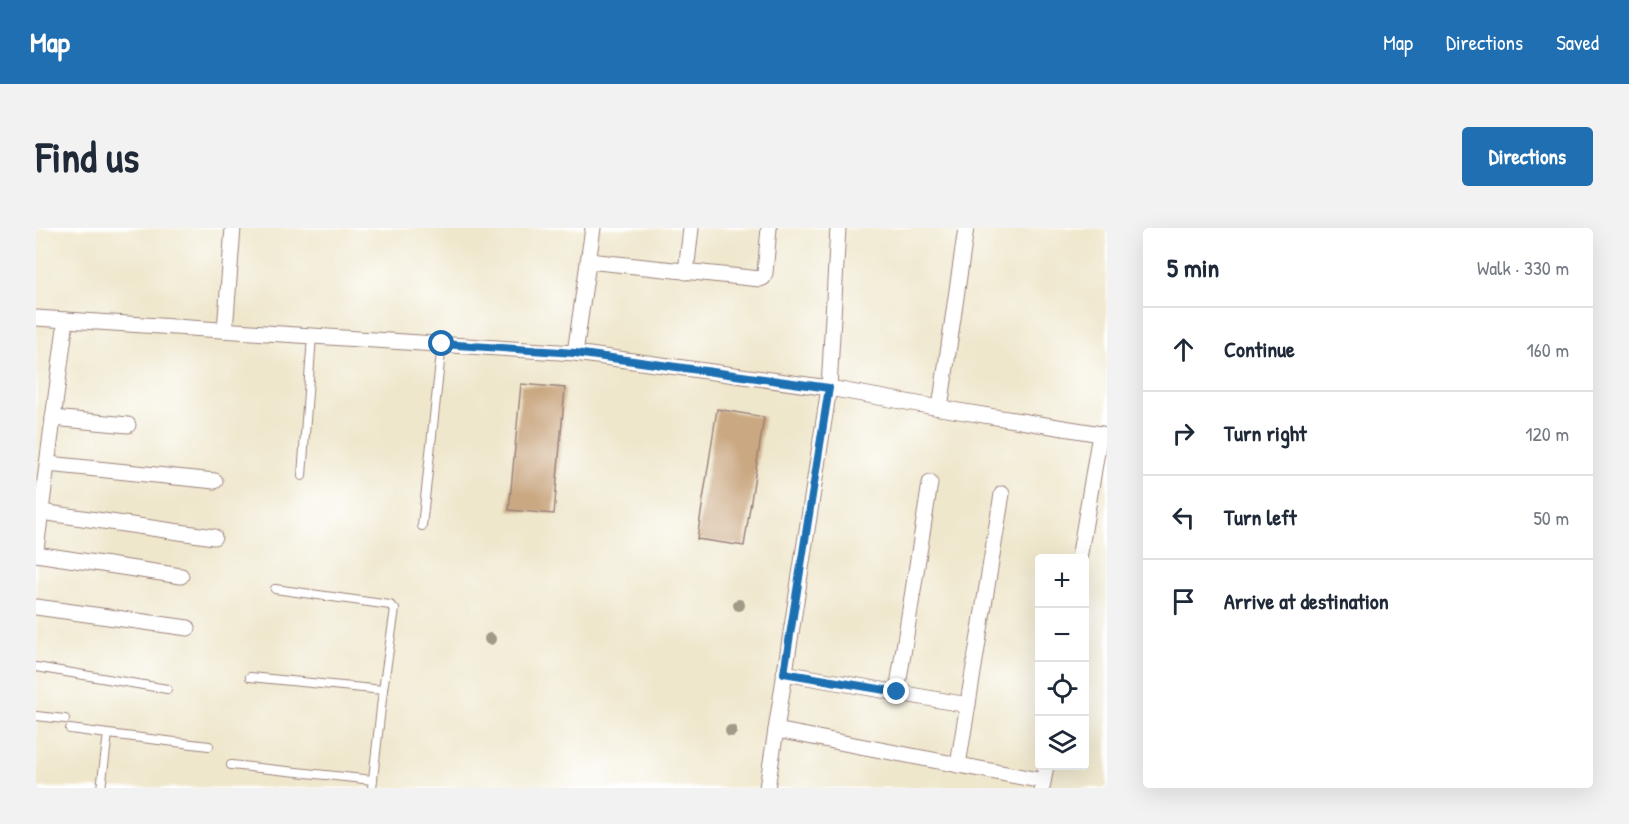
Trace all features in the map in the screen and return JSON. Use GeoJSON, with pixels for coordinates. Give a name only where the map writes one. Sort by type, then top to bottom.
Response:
{"type":"FeatureCollection","features":[{"type":"Feature","properties":{"kind":"street"},"geometry":{"type":"LineString","coordinates":[[225,330],[233,228]]}},
{"type":"Feature","properties":{"kind":"street"},"geometry":{"type":"LineString","coordinates":[[575,353],[592,228]]}},
{"type":"Feature","properties":{"kind":"street"},"geometry":{"type":"LineString","coordinates":[[686,272],[691,228]]}},
{"type":"Feature","properties":{"kind":"street"},"geometry":{"type":"LineString","coordinates":[[588,261],[760,279],[765,273],[769,228]]}},
{"type":"Feature","properties":{"kind":"street"},"geometry":{"type":"LineString","coordinates":[[766,788],[829,388],[838,228]]}},
{"type":"Feature","properties":{"kind":"street"},"geometry":{"type":"LineString","coordinates":[[940,408],[966,228]]}},
{"type":"Feature","properties":{"kind":"street"},"geometry":{"type":"LineString","coordinates":[[36,318],[575,353],[829,388],[1103,434],[1080,554]]}},
{"type":"Feature","properties":{"kind":"street"},"geometry":{"type":"LineString","coordinates":[[36,549],[66,320]]}},
{"type":"Feature","properties":{"kind":"street"},"geometry":{"type":"LineString","coordinates":[[53,418],[128,425]]}},
{"type":"Feature","properties":{"kind":"street"},"geometry":{"type":"LineString","coordinates":[[48,464],[215,481]]}},
{"type":"Feature","properties":{"kind":"street"},"geometry":{"type":"LineString","coordinates":[[897,692],[930,483]]}},
{"type":"Feature","properties":{"kind":"street"},"geometry":{"type":"LineString","coordinates":[[958,765],[1002,494]]}},
{"type":"Feature","properties":{"kind":"street"},"geometry":{"type":"LineString","coordinates":[[41,512],[214,537]]}},
{"type":"Feature","properties":{"kind":"street"},"geometry":{"type":"LineString","coordinates":[[36,554],[181,576]]}},
{"type":"Feature","properties":{"kind":"street"},"geometry":{"type":"LineString","coordinates":[[36,607],[188,628]]}},
{"type":"Feature","properties":{"kind":"street"},"geometry":{"type":"LineString","coordinates":[[784,673],[968,705]]}},
{"type":"Feature","properties":{"kind":"street"},"geometry":{"type":"LineString","coordinates":[[776,730],[958,765],[1042,785],[1045,770]]}},
{"type":"Feature","properties":{"kind":"lane"},"geometry":{"type":"LineString","coordinates":[[302,476],[312,336]]}},
{"type":"Feature","properties":{"kind":"lane"},"geometry":{"type":"LineString","coordinates":[[422,526],[442,344]]}},
{"type":"Feature","properties":{"kind":"lane"},"geometry":{"type":"LineString","coordinates":[[231,765],[373,784],[383,690],[395,609],[390,605],[275,590]]}},
{"type":"Feature","properties":{"kind":"lane"},"geometry":{"type":"LineString","coordinates":[[36,667],[167,689]]}},
{"type":"Feature","properties":{"kind":"lane"},"geometry":{"type":"LineString","coordinates":[[250,676],[383,690]]}},
{"type":"Feature","properties":{"kind":"lane"},"geometry":{"type":"LineString","coordinates":[[36,716],[65,719]]}},
{"type":"Feature","properties":{"kind":"lane"},"geometry":{"type":"LineString","coordinates":[[70,729],[208,746]]}},
{"type":"Feature","properties":{"kind":"lane"},"geometry":{"type":"LineString","coordinates":[[101,788],[108,734]]}},
{"type":"Feature","properties":{"kind":"building"},"geometry":{"type":"Polygon","coordinates":[[[521,384],[565,388],[554,514],[509,510],[521,384]]]}},
{"type":"Feature","properties":{"kind":"building"},"geometry":{"type":"Polygon","coordinates":[[[717,409],[764,417],[744,546],[697,539],[717,409]]]}},
{"type":"Feature","properties":{"kind":"route"},"geometry":{"type":"LineString","coordinates":[[442,344],[575,353],[829,388],[784,673],[897,692]]}}]}
